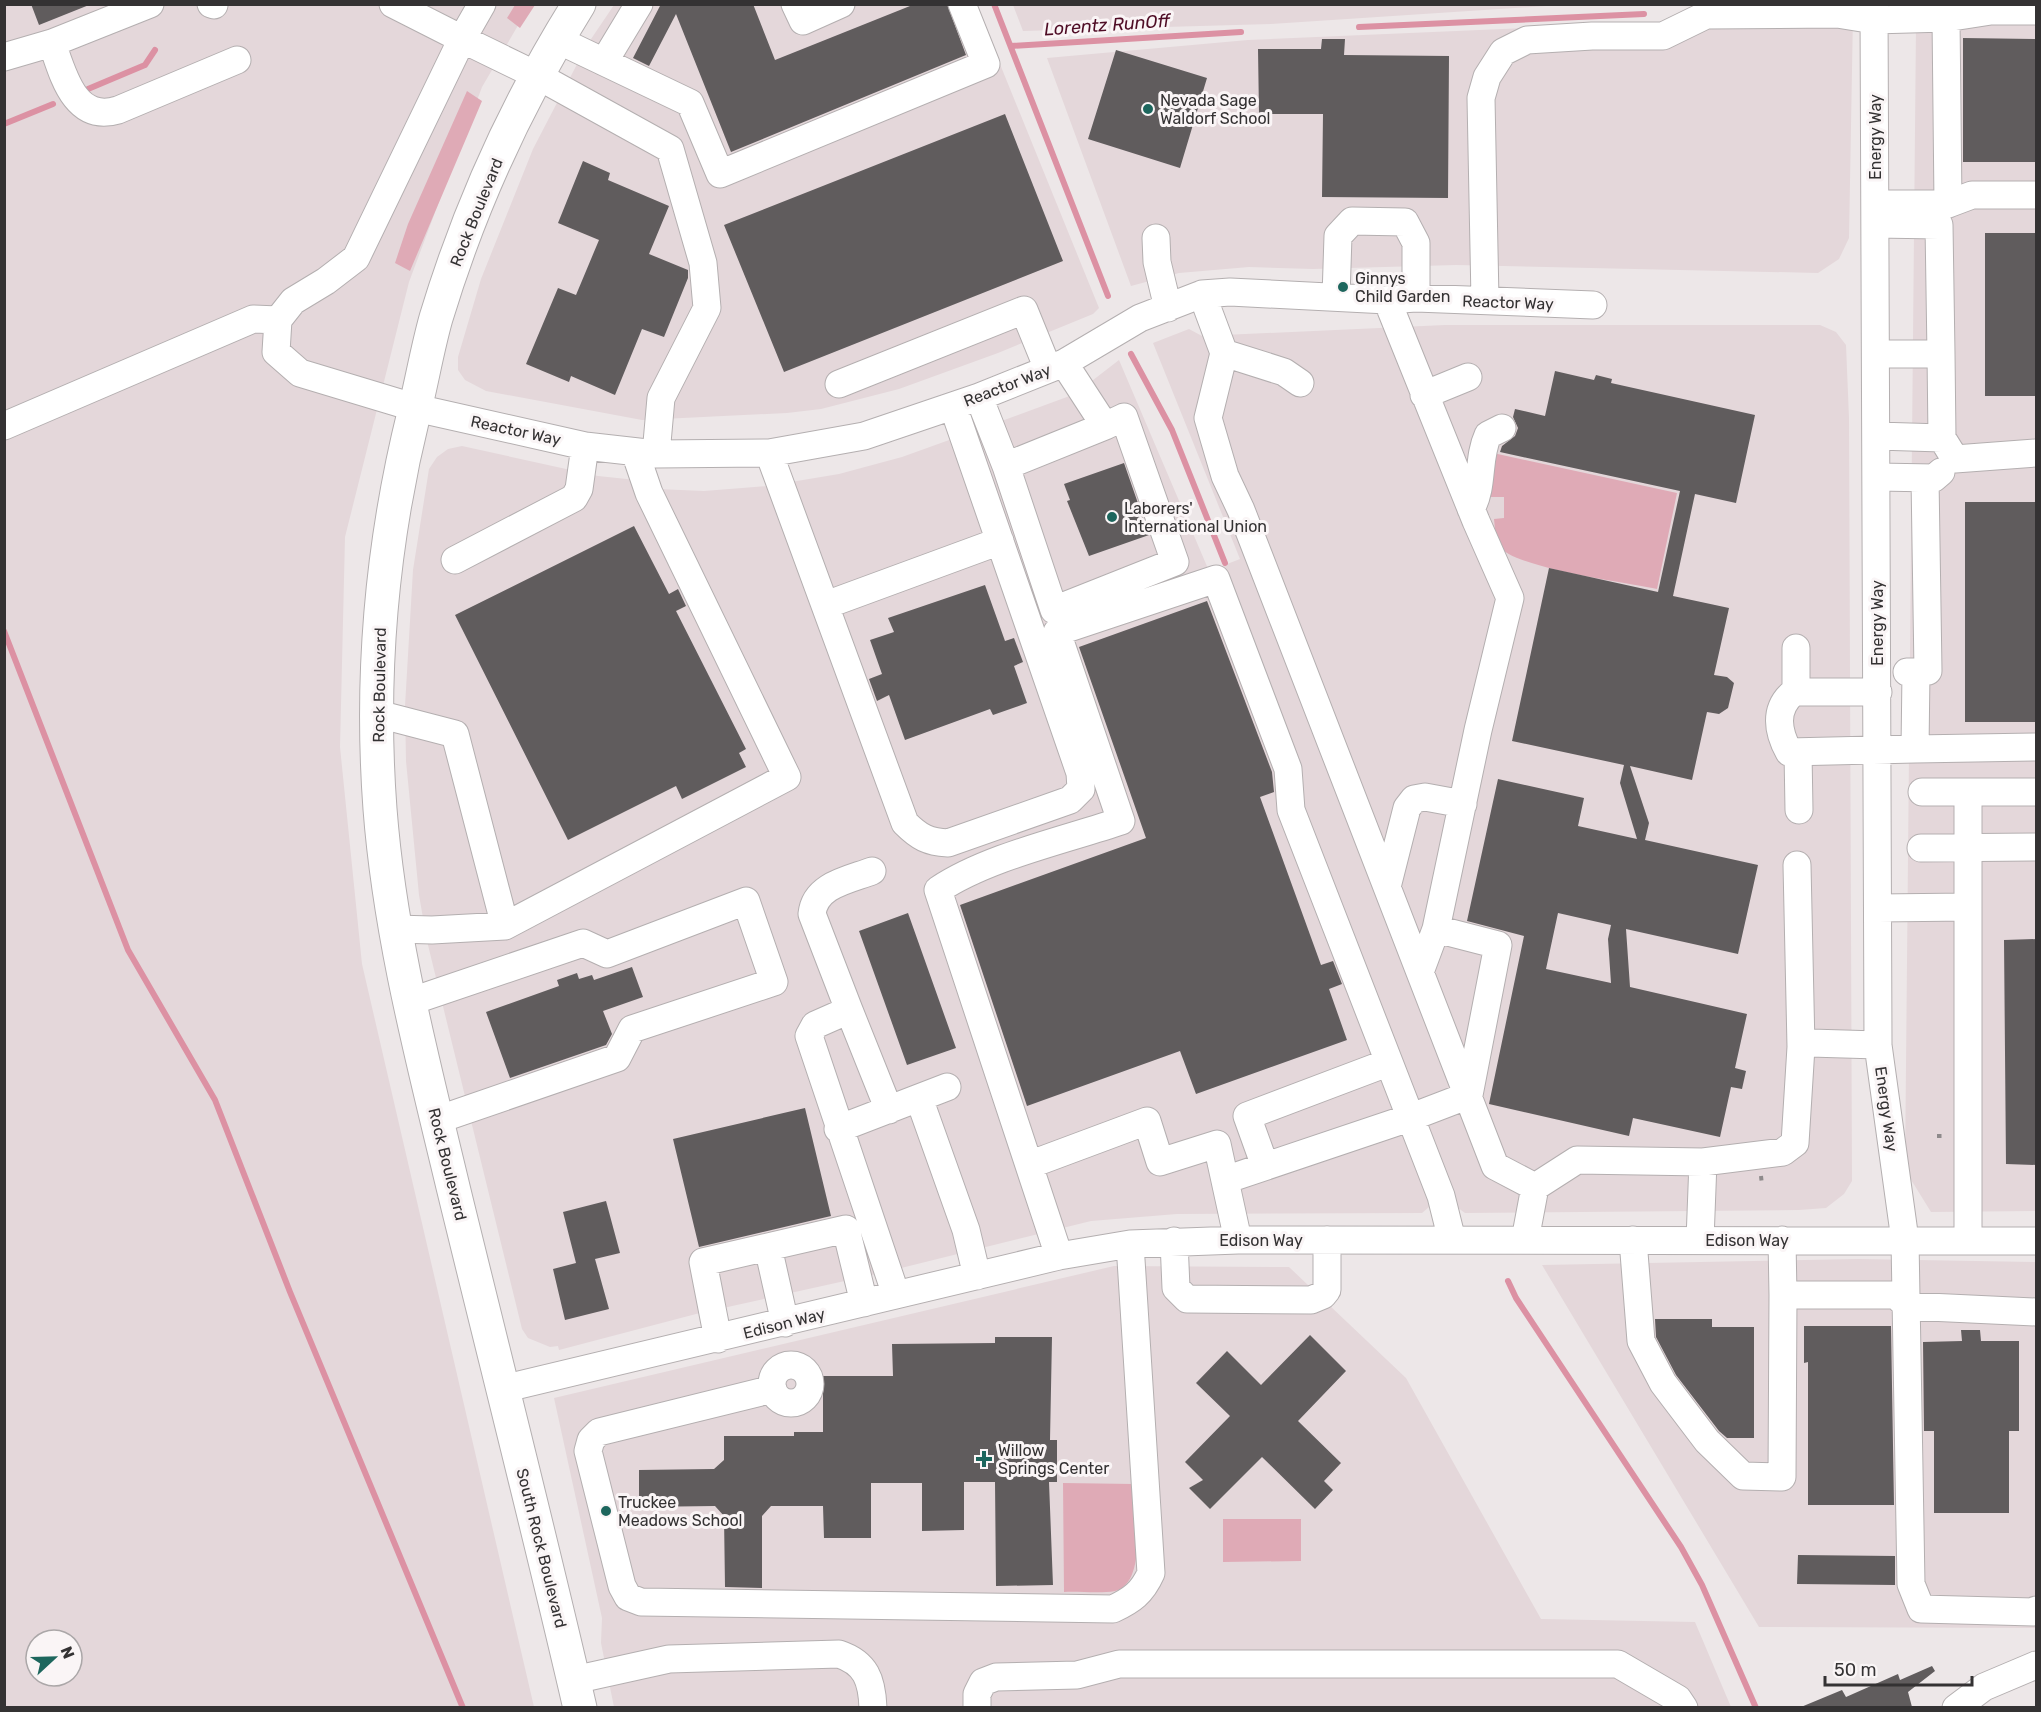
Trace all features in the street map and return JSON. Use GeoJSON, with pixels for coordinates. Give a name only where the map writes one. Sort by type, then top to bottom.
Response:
{"type":"FeatureCollection","features":[{"type":"Feature","properties":{"kind":"main road","name":"Rock Boulevard"},"geometry":{"type":"LineString","coordinates":[[502,1389],[409,1002],[395,929],[380,806],[378,714],[380,621],[400,465],[416,408],[424,362],[454,263],[475,208],[538,76],[579,4]]}},
{"type":"Feature","properties":{"kind":"main road","name":"South Rock Boulevard"},"geometry":{"type":"LineString","coordinates":[[502,1389],[577,1694]]}},
{"type":"Feature","properties":{"kind":"street"},"geometry":{"type":"LineString","coordinates":[[4,57],[52,43],[150,4]]}},
{"type":"Feature","properties":{"kind":"street"},"geometry":{"type":"LineString","coordinates":[[393,4],[538,76],[670,149],[703,263],[707,308],[661,398],[646,453],[649,493],[787,777],[505,926],[432,930],[395,929]]}},
{"type":"Feature","properties":{"kind":"street"},"geometry":{"type":"LineString","coordinates":[[4,426],[253,319],[278,320],[293,301],[326,281],[356,258],[462,39],[482,4]]}},
{"type":"Feature","properties":{"kind":"street"},"geometry":{"type":"LineString","coordinates":[[604,62],[639,4]]}},
{"type":"Feature","properties":{"kind":"street"},"geometry":{"type":"LineString","coordinates":[[795,4],[803,21],[841,4]]}},
{"type":"Feature","properties":{"kind":"street"},"geometry":{"type":"LineString","coordinates":[[558,40],[690,103],[720,174],[986,64],[962,4]]}},
{"type":"Feature","properties":{"kind":"street"},"geometry":{"type":"LineString","coordinates":[[1485,300],[1480,98],[1487,78],[1503,52],[1527,40],[1592,36],[1663,36],[1706,15],[1874,12],[1946,18],[1991,11],[2037,12]]}},
{"type":"Feature","properties":{"kind":"street","name":"Energy Way"},"geometry":{"type":"LineString","coordinates":[[1874,12],[1878,1045],[1905,1240],[1911,1584],[1921,1609],[2034,1612],[2037,1610]]}},
{"type":"Feature","properties":{"kind":"street"},"geometry":{"type":"LineString","coordinates":[[1946,18],[1948,204]]}},
{"type":"Feature","properties":{"kind":"street"},"geometry":{"type":"LineString","coordinates":[[52,43],[68,90],[85,108],[99,112],[118,110],[237,60]]}},
{"type":"Feature","properties":{"kind":"street"},"geometry":{"type":"LineString","coordinates":[[1875,214],[1948,204],[1972,195],[2037,195]]}},
{"type":"Feature","properties":{"kind":"street"},"geometry":{"type":"LineString","coordinates":[[1875,214],[1939,225],[1941,354],[1949,448],[1934,478],[1877,477]]}},
{"type":"Feature","properties":{"kind":"street"},"geometry":{"type":"LineString","coordinates":[[1336,297],[1338,236],[1352,221],[1406,222],[1416,243],[1416,298]]}},
{"type":"Feature","properties":{"kind":"street"},"geometry":{"type":"LineString","coordinates":[[1156,237],[1157,262],[1168,308]]}},
{"type":"Feature","properties":{"kind":"street","name":"Reactor Way"},"geometry":{"type":"LineString","coordinates":[[278,320],[276,352],[300,373],[416,408],[585,446],[646,453],[769,453],[864,436],[979,397],[1056,366],[1140,318],[1202,294],[1238,292],[1387,300],[1416,298],[1593,305]]}},
{"type":"Feature","properties":{"kind":"street"},"geometry":{"type":"LineString","coordinates":[[1202,294],[1224,353],[1208,418],[1225,476],[1241,510],[1496,1166],[1535,1187]]}},
{"type":"Feature","properties":{"kind":"street"},"geometry":{"type":"LineString","coordinates":[[1387,300],[1471,510],[1510,598],[1436,929],[1420,972]]}},
{"type":"Feature","properties":{"kind":"street"},"geometry":{"type":"LineString","coordinates":[[839,384],[1024,310],[1056,366],[1105,426]]}},
{"type":"Feature","properties":{"kind":"street"},"geometry":{"type":"LineString","coordinates":[[1224,353],[1284,372],[1299,383]]}},
{"type":"Feature","properties":{"kind":"street"},"geometry":{"type":"LineString","coordinates":[[1877,354],[1941,354]]}},
{"type":"Feature","properties":{"kind":"street"},"geometry":{"type":"LineString","coordinates":[[1424,395],[1468,377]]}},
{"type":"Feature","properties":{"kind":"street"},"geometry":{"type":"LineString","coordinates":[[979,397],[1006,465],[1054,610],[1175,562],[1124,417],[1006,465]]}},
{"type":"Feature","properties":{"kind":"street"},"geometry":{"type":"LineString","coordinates":[[769,453],[905,823],[917,835],[930,842],[948,843],[1070,800],[1081,789],[1080,774],[953,406]]}},
{"type":"Feature","properties":{"kind":"street"},"geometry":{"type":"LineString","coordinates":[[1471,510],[1479,495],[1483,446],[1488,435],[1502,428]]}},
{"type":"Feature","properties":{"kind":"street"},"geometry":{"type":"LineString","coordinates":[[1877,436],[1949,448],[2037,453]]}},
{"type":"Feature","properties":{"kind":"street"},"geometry":{"type":"LineString","coordinates":[[455,560],[574,498],[579,489],[585,446]]}},
{"type":"Feature","properties":{"kind":"street"},"geometry":{"type":"LineString","coordinates":[[1925,478],[1928,671],[1878,682],[1796,692],[1787,698],[1780,711],[1779,733],[1790,752],[2037,747]]}},
{"type":"Feature","properties":{"kind":"street"},"geometry":{"type":"LineString","coordinates":[[826,605],[1000,541]]}},
{"type":"Feature","properties":{"kind":"street"},"geometry":{"type":"LineString","coordinates":[[1059,1256],[938,890],[953,880],[997,862],[1121,821],[1057,632],[1216,579],[1288,769],[1291,810],[1441,1196],[1452,1240]]}},
{"type":"Feature","properties":{"kind":"street"},"geometry":{"type":"LineString","coordinates":[[1796,648],[1796,692]]}},
{"type":"Feature","properties":{"kind":"street"},"geometry":{"type":"LineString","coordinates":[[1915,749],[1916,672]]}},
{"type":"Feature","properties":{"kind":"street"},"geometry":{"type":"LineString","coordinates":[[378,714],[455,734],[505,926]]}},
{"type":"Feature","properties":{"kind":"street"},"geometry":{"type":"LineString","coordinates":[[1798,752],[1799,810]]}},
{"type":"Feature","properties":{"kind":"street"},"geometry":{"type":"LineString","coordinates":[[1922,792],[2037,792]]}},
{"type":"Feature","properties":{"kind":"street"},"geometry":{"type":"LineString","coordinates":[[1968,792],[1968,1240]]}},
{"type":"Feature","properties":{"kind":"street"},"geometry":{"type":"LineString","coordinates":[[1388,887],[1407,808],[1414,799],[1425,797],[1463,804]]}},
{"type":"Feature","properties":{"kind":"street"},"geometry":{"type":"LineString","coordinates":[[1921,848],[1968,845],[2037,847]]}},
{"type":"Feature","properties":{"kind":"street"},"geometry":{"type":"LineString","coordinates":[[1525,1240],[1535,1187],[1577,1161],[1703,1162],[1783,1152],[1795,1143],[1801,1047],[1797,865]]}},
{"type":"Feature","properties":{"kind":"street"},"geometry":{"type":"LineString","coordinates":[[872,871],[826,889],[814,902],[812,914],[889,1110]]}},
{"type":"Feature","properties":{"kind":"street"},"geometry":{"type":"LineString","coordinates":[[409,1002],[583,943],[607,954],[746,901],[774,982],[632,1029],[617,1058],[437,1120]]}},
{"type":"Feature","properties":{"kind":"street"},"geometry":{"type":"LineString","coordinates":[[1878,909],[1968,907]]}},
{"type":"Feature","properties":{"kind":"street"},"geometry":{"type":"LineString","coordinates":[[1436,929],[1497,945],[1468,1095]]}},
{"type":"Feature","properties":{"kind":"street"},"geometry":{"type":"LineString","coordinates":[[849,1010],[815,1025],[809,1036],[838,1129],[896,1296]]}},
{"type":"Feature","properties":{"kind":"street"},"geometry":{"type":"LineString","coordinates":[[1801,1047],[1810,1043],[1878,1045]]}},
{"type":"Feature","properties":{"kind":"street"},"geometry":{"type":"LineString","coordinates":[[1265,1166],[1247,1116],[1388,1063]]}},
{"type":"Feature","properties":{"kind":"street"},"geometry":{"type":"LineString","coordinates":[[838,1129],[947,1087]]}},
{"type":"Feature","properties":{"kind":"street"},"geometry":{"type":"LineString","coordinates":[[1225,1180],[1409,1118],[1468,1095]]}},
{"type":"Feature","properties":{"kind":"street"},"geometry":{"type":"LineString","coordinates":[[919,1098],[966,1230],[977,1276]]}},
{"type":"Feature","properties":{"kind":"street"},"geometry":{"type":"LineString","coordinates":[[1029,1165],[1147,1121],[1160,1162],[1217,1144],[1238,1240]]}},
{"type":"Feature","properties":{"kind":"street"},"geometry":{"type":"LineString","coordinates":[[1700,1240],[1703,1162]]}},
{"type":"Feature","properties":{"kind":"street"},"geometry":{"type":"LineString","coordinates":[[718,1339],[703,1262],[846,1229],[864,1303]]}},
{"type":"Feature","properties":{"kind":"street","name":"Edison Way"},"geometry":{"type":"LineString","coordinates":[[502,1389],[1059,1256],[1130,1244],[1238,1240],[2037,1240]]}},
{"type":"Feature","properties":{"kind":"street"},"geometry":{"type":"LineString","coordinates":[[1174,1241],[1176,1288],[1187,1299],[1311,1300],[1323,1295],[1327,1290],[1327,1240]]}},
{"type":"Feature","properties":{"kind":"street"},"geometry":{"type":"LineString","coordinates":[[1633,1240],[1641,1341],[1663,1383],[1707,1441],[1743,1476],[1782,1477],[1782,1240]]}},
{"type":"Feature","properties":{"kind":"street"},"geometry":{"type":"LineString","coordinates":[[768,1247],[778,1324],[777,1378],[598,1432],[591,1440],[588,1451],[622,1586],[628,1597],[641,1602],[1113,1609],[1130,1602],[1143,1590],[1151,1573],[1130,1244]]}},
{"type":"Feature","properties":{"kind":"street"},"geometry":{"type":"LineString","coordinates":[[1783,1295],[1896,1295],[1907,1306],[2037,1312]]}},
{"type":"Feature","properties":{"kind":"street"},"geometry":{"type":"LineString","coordinates":[[577,1694],[669,1659],[839,1654],[858,1663],[871,1680],[873,1707]]}},
{"type":"Feature","properties":{"kind":"street"},"geometry":{"type":"LineString","coordinates":[[977,1707],[977,1695],[983,1682],[996,1677],[1077,1675],[1119,1664],[1618,1664],[1678,1699],[1684,1707]]}},
{"type":"Feature","properties":{"kind":"street"},"geometry":{"type":"LineString","coordinates":[[1956,1707],[1984,1687],[2037,1665]]}},
{"type":"Feature","properties":{"kind":"shaded area"},"geometry":{"type":"Polygon","coordinates":[[[5,5],[530,5],[482,87],[409,282],[345,537],[340,747],[362,964],[534,1707],[5,1708],[5,5]]]}},
{"type":"Feature","properties":{"kind":"shaded area"},"geometry":{"type":"Polygon","coordinates":[[[515,5],[535,5],[520,28],[507,18],[515,5]]]}},
{"type":"Feature","properties":{"kind":"shaded area"},"geometry":{"type":"Polygon","coordinates":[[[614,5],[976,5],[1099,308],[1093,314],[998,353],[899,389],[821,409],[787,413],[642,420],[486,391],[465,380],[458,370],[458,357],[481,279],[533,149],[587,45],[614,5]]]}},
{"type":"Feature","properties":{"kind":"shaded area"},"geometry":{"type":"Polygon","coordinates":[[[1013,5],[1561,5],[1271,24],[1023,31],[1013,5]]]}},
{"type":"Feature","properties":{"kind":"shaded area"},"geometry":{"type":"Polygon","coordinates":[[[1853,14],[1849,238],[1839,259],[1818,273],[1456,265],[1313,269],[1249,267],[1179,273],[1131,286],[1047,58],[1248,40],[1853,14]]]}},
{"type":"Feature","properties":{"kind":"shaded area"},"geometry":{"type":"Polygon","coordinates":[[[2036,21],[2036,1211],[1931,1212],[1905,1170],[1916,26],[2036,21]]]}},
{"type":"Feature","properties":{"kind":"shaded area"},"geometry":{"type":"Polygon","coordinates":[[[467,91],[482,101],[410,271],[395,263],[408,224],[467,91]]]}},
{"type":"Feature","properties":{"kind":"shaded area"},"geometry":{"type":"Polygon","coordinates":[[[1445,325],[1820,325],[1836,332],[1846,345],[1849,418],[1852,1181],[1844,1194],[1826,1208],[1799,1210],[1465,1213],[1454,1205],[1429,1207],[1422,1213],[1177,1214],[1091,1221],[881,1273],[696,1314],[559,1350],[558,1346],[550,1347],[528,1338],[522,1329],[427,941],[419,895],[406,761],[405,706],[413,570],[429,469],[437,457],[448,449],[462,446],[598,476],[655,482],[657,489],[704,491],[767,486],[839,474],[902,457],[1075,394],[1119,360],[1209,571],[1240,559],[1153,343],[1189,329],[1202,336],[1445,325]]]}},
{"type":"Feature","properties":{"kind":"shaded area"},"geometry":{"type":"Polygon","coordinates":[[[1493,453],[1677,493],[1657,589],[1547,568],[1509,554],[1499,546],[1494,519],[1504,518],[1504,497],[1491,497],[1486,462],[1493,453]]]}},
{"type":"Feature","properties":{"kind":"shaded area"},"geometry":{"type":"Polygon","coordinates":[[[1858,1259],[2036,1262],[2036,1628],[1759,1627],[1542,1265],[1858,1259]]]}},
{"type":"Feature","properties":{"kind":"shaded area","name":"Willow Springs Center"},"geometry":{"type":"Polygon","coordinates":[[[1114,1266],[1289,1267],[1406,1378],[1541,1619],[1695,1622],[1731,1707],[614,1707],[601,1643],[602,1618],[554,1398],[1114,1266]]]}},
{"type":"Feature","properties":{"kind":"shaded area"},"geometry":{"type":"Polygon","coordinates":[[[1063,1483],[1134,1484],[1137,1527],[1136,1560],[1132,1574],[1125,1585],[1115,1591],[1064,1592],[1063,1483]]]}},
{"type":"Feature","properties":{"kind":"shaded area"},"geometry":{"type":"Polygon","coordinates":[[[1223,1519],[1301,1519],[1301,1561],[1223,1562],[1223,1519]]]}},
{"type":"Feature","properties":{"kind":"building"},"geometry":{"type":"Polygon","coordinates":[[[31,4],[89,4],[89,5],[39,25],[31,4]]]}},
{"type":"Feature","properties":{"kind":"building"},"geometry":{"type":"Polygon","coordinates":[[[661,4],[753,4],[775,60],[915,4],[947,4],[966,55],[731,152],[676,14],[649,66],[633,58],[661,4]]]}},
{"type":"Feature","properties":{"kind":"building"},"geometry":{"type":"Polygon","coordinates":[[[1963,38],[2037,39],[2037,162],[1963,162],[1963,38]]]}},
{"type":"Feature","properties":{"kind":"building"},"geometry":{"type":"Polygon","coordinates":[[[1322,39],[1345,39],[1344,55],[1449,56],[1448,198],[1322,197],[1323,114],[1259,114],[1258,49],[1321,49],[1322,39]]]}},
{"type":"Feature","properties":{"kind":"building","name":"Nevada Sage Waldorf School"},"geometry":{"type":"Polygon","coordinates":[[[1116,50],[1207,78],[1180,168],[1088,139],[1116,50]]]}},
{"type":"Feature","properties":{"kind":"building"},"geometry":{"type":"Polygon","coordinates":[[[1005,114],[1063,261],[784,372],[724,225],[1005,114]]]}},
{"type":"Feature","properties":{"kind":"building"},"geometry":{"type":"Polygon","coordinates":[[[583,161],[610,173],[608,180],[669,206],[649,254],[688,270],[688,278],[664,337],[642,329],[615,395],[571,376],[569,382],[526,364],[558,288],[576,295],[599,240],[558,223],[583,161]]]}},
{"type":"Feature","properties":{"kind":"building"},"geometry":{"type":"Polygon","coordinates":[[[1985,233],[2037,233],[2037,396],[1985,396],[1985,233]]]}},
{"type":"Feature","properties":{"kind":"building"},"geometry":{"type":"Polygon","coordinates":[[[1555,371],[1594,380],[1596,375],[1612,379],[1611,383],[1755,415],[1736,503],[1695,494],[1673,596],[1729,608],[1714,675],[1727,677],[1734,683],[1728,708],[1719,714],[1707,712],[1692,780],[1630,766],[1649,823],[1645,840],[1758,865],[1738,954],[1626,929],[1630,987],[1747,1014],[1735,1068],[1746,1071],[1742,1089],[1731,1087],[1720,1137],[1633,1118],[1629,1136],[1489,1104],[1524,936],[1467,921],[1498,779],[1584,798],[1578,826],[1637,839],[1620,783],[1624,765],[1512,741],[1549,568],[1658,592],[1680,491],[1500,452],[1502,446],[1515,436],[1518,428],[1513,417],[1515,409],[1545,416],[1555,371]],[[1558,913],[1546,969],[1611,983],[1608,939],[1611,925],[1558,913]]]}},
{"type":"Feature","properties":{"kind":"building","name":"Laborers' International Union"},"geometry":{"type":"Polygon","coordinates":[[[1124,463],[1149,535],[1089,556],[1067,501],[1070,500],[1064,484],[1124,463]]]}},
{"type":"Feature","properties":{"kind":"building"},"geometry":{"type":"Polygon","coordinates":[[[1965,502],[2037,502],[2037,722],[1965,722],[1965,502]]]}},
{"type":"Feature","properties":{"kind":"building"},"geometry":{"type":"Polygon","coordinates":[[[634,526],[669,594],[678,589],[686,606],[676,611],[746,749],[739,753],[746,767],[682,799],[676,786],[568,840],[455,615],[634,526]]]}},
{"type":"Feature","properties":{"kind":"building"},"geometry":{"type":"Polygon","coordinates":[[[985,585],[1005,641],[1014,638],[1023,662],[1014,666],[1027,703],[993,715],[990,709],[905,740],[889,695],[877,701],[869,679],[882,674],[870,640],[894,632],[888,618],[985,585]]]}},
{"type":"Feature","properties":{"kind":"building"},"geometry":{"type":"Polygon","coordinates":[[[1207,601],[1272,772],[1274,792],[1260,797],[1321,965],[1333,961],[1342,984],[1329,989],[1347,1040],[1196,1094],[1180,1051],[1027,1106],[960,905],[1146,838],[1079,647],[1207,601]]]}},
{"type":"Feature","properties":{"kind":"building"},"geometry":{"type":"Polygon","coordinates":[[[908,913],[956,1048],[907,1065],[859,931],[908,913]]]}},
{"type":"Feature","properties":{"kind":"building"},"geometry":{"type":"Polygon","coordinates":[[[2037,939],[2037,1165],[2006,1164],[2004,940],[2037,939]]]}},
{"type":"Feature","properties":{"kind":"building"},"geometry":{"type":"Polygon","coordinates":[[[632,967],[643,997],[603,1011],[612,1034],[606,1045],[510,1078],[486,1012],[559,986],[557,980],[577,973],[579,979],[592,975],[594,980],[632,967]]]}},
{"type":"Feature","properties":{"kind":"building"},"geometry":{"type":"Polygon","coordinates":[[[805,1108],[831,1216],[699,1247],[673,1139],[805,1108]]]}},
{"type":"Feature","properties":{"kind":"building"},"geometry":{"type":"Polygon","coordinates":[[[606,1201],[620,1253],[595,1259],[609,1309],[565,1320],[553,1269],[576,1263],[563,1212],[606,1201]]]}},
{"type":"Feature","properties":{"kind":"building"},"geometry":{"type":"Polygon","coordinates":[[[1655,1319],[1712,1319],[1712,1327],[1754,1327],[1754,1438],[1727,1438],[1719,1431],[1676,1375],[1656,1337],[1655,1319]]]}},
{"type":"Feature","properties":{"kind":"building"},"geometry":{"type":"Polygon","coordinates":[[[1804,1326],[1891,1326],[1894,1505],[1808,1505],[1808,1362],[1804,1363],[1804,1326]]]}},
{"type":"Feature","properties":{"kind":"building"},"geometry":{"type":"Polygon","coordinates":[[[1961,1330],[1980,1330],[1981,1341],[2019,1341],[2019,1431],[2009,1431],[2009,1513],[1934,1513],[1934,1431],[1924,1431],[1923,1342],[1962,1341],[1961,1330]]]}},
{"type":"Feature","properties":{"kind":"building"},"geometry":{"type":"Polygon","coordinates":[[[1310,1335],[1346,1371],[1298,1421],[1341,1463],[1324,1481],[1333,1490],[1315,1509],[1262,1457],[1210,1509],[1189,1488],[1203,1480],[1185,1462],[1230,1416],[1196,1383],[1227,1351],[1261,1385],[1310,1335]]]}},
{"type":"Feature","properties":{"kind":"building"},"geometry":{"type":"Polygon","coordinates":[[[995,1337],[1052,1337],[1050,1440],[1057,1440],[1057,1482],[1049,1482],[1053,1585],[996,1586],[995,1482],[964,1482],[964,1530],[922,1531],[922,1483],[871,1483],[871,1538],[824,1538],[823,1506],[771,1506],[762,1516],[762,1588],[725,1587],[724,1516],[715,1506],[639,1507],[639,1470],[714,1469],[724,1460],[724,1436],[794,1436],[794,1432],[823,1432],[823,1376],[893,1376],[892,1344],[995,1343],[995,1337]]]}},
{"type":"Feature","properties":{"kind":"building"},"geometry":{"type":"Polygon","coordinates":[[[1798,1555],[1895,1556],[1895,1585],[1797,1584],[1798,1555]]]}},
{"type":"Feature","properties":{"kind":"building"},"geometry":{"type":"Polygon","coordinates":[[[1932,1666],[1935,1671],[1908,1692],[1912,1707],[1801,1707],[1842,1690],[1846,1697],[1898,1674],[1900,1680],[1932,1666]]]}},
{"type":"Feature","properties":{"kind":"waterway"},"geometry":{"type":"LineString","coordinates":[[994,4],[1108,296]]}},
{"type":"Feature","properties":{"kind":"waterway","name":"Lorentz RunOff"},"geometry":{"type":"LineString","coordinates":[[1359,27],[1644,14]]}},
{"type":"Feature","properties":{"kind":"waterway","name":"Lorentz RunOff"},"geometry":{"type":"LineString","coordinates":[[1011,46],[1241,32]]}},
{"type":"Feature","properties":{"kind":"waterway"},"geometry":{"type":"LineString","coordinates":[[88,89],[145,65],[155,50]]}},
{"type":"Feature","properties":{"kind":"waterway"},"geometry":{"type":"LineString","coordinates":[[4,124],[53,104]]}},
{"type":"Feature","properties":{"kind":"waterway"},"geometry":{"type":"LineString","coordinates":[[1131,354],[1172,430],[1225,563]]}},
{"type":"Feature","properties":{"kind":"waterway"},"geometry":{"type":"LineString","coordinates":[[4,631],[128,950],[215,1100],[290,1292],[463,1708]]}},
{"type":"Feature","properties":{"kind":"waterway"},"geometry":{"type":"LineString","coordinates":[[1508,1281],[1516,1298],[1681,1547],[1702,1585],[1756,1708]]}},
{"type":"Feature","properties":{"kind":"place","name":"Nevada Sage Waldorf School"},"geometry":{"type":"Point","coordinates":[1148,109]}},
{"type":"Feature","properties":{"kind":"place","name":"Ginnys Child Garden"},"geometry":{"type":"Point","coordinates":[1343,287]}},
{"type":"Feature","properties":{"kind":"place","name":"Laborers' International Union"},"geometry":{"type":"Point","coordinates":[1112,517]}},
{"type":"Feature","properties":{"kind":"place","name":"Willow Springs Center"},"geometry":{"type":"Point","coordinates":[984,1459]}},
{"type":"Feature","properties":{"kind":"place","name":"Truckee Meadows School"},"geometry":{"type":"Point","coordinates":[606,1511]}}]}
